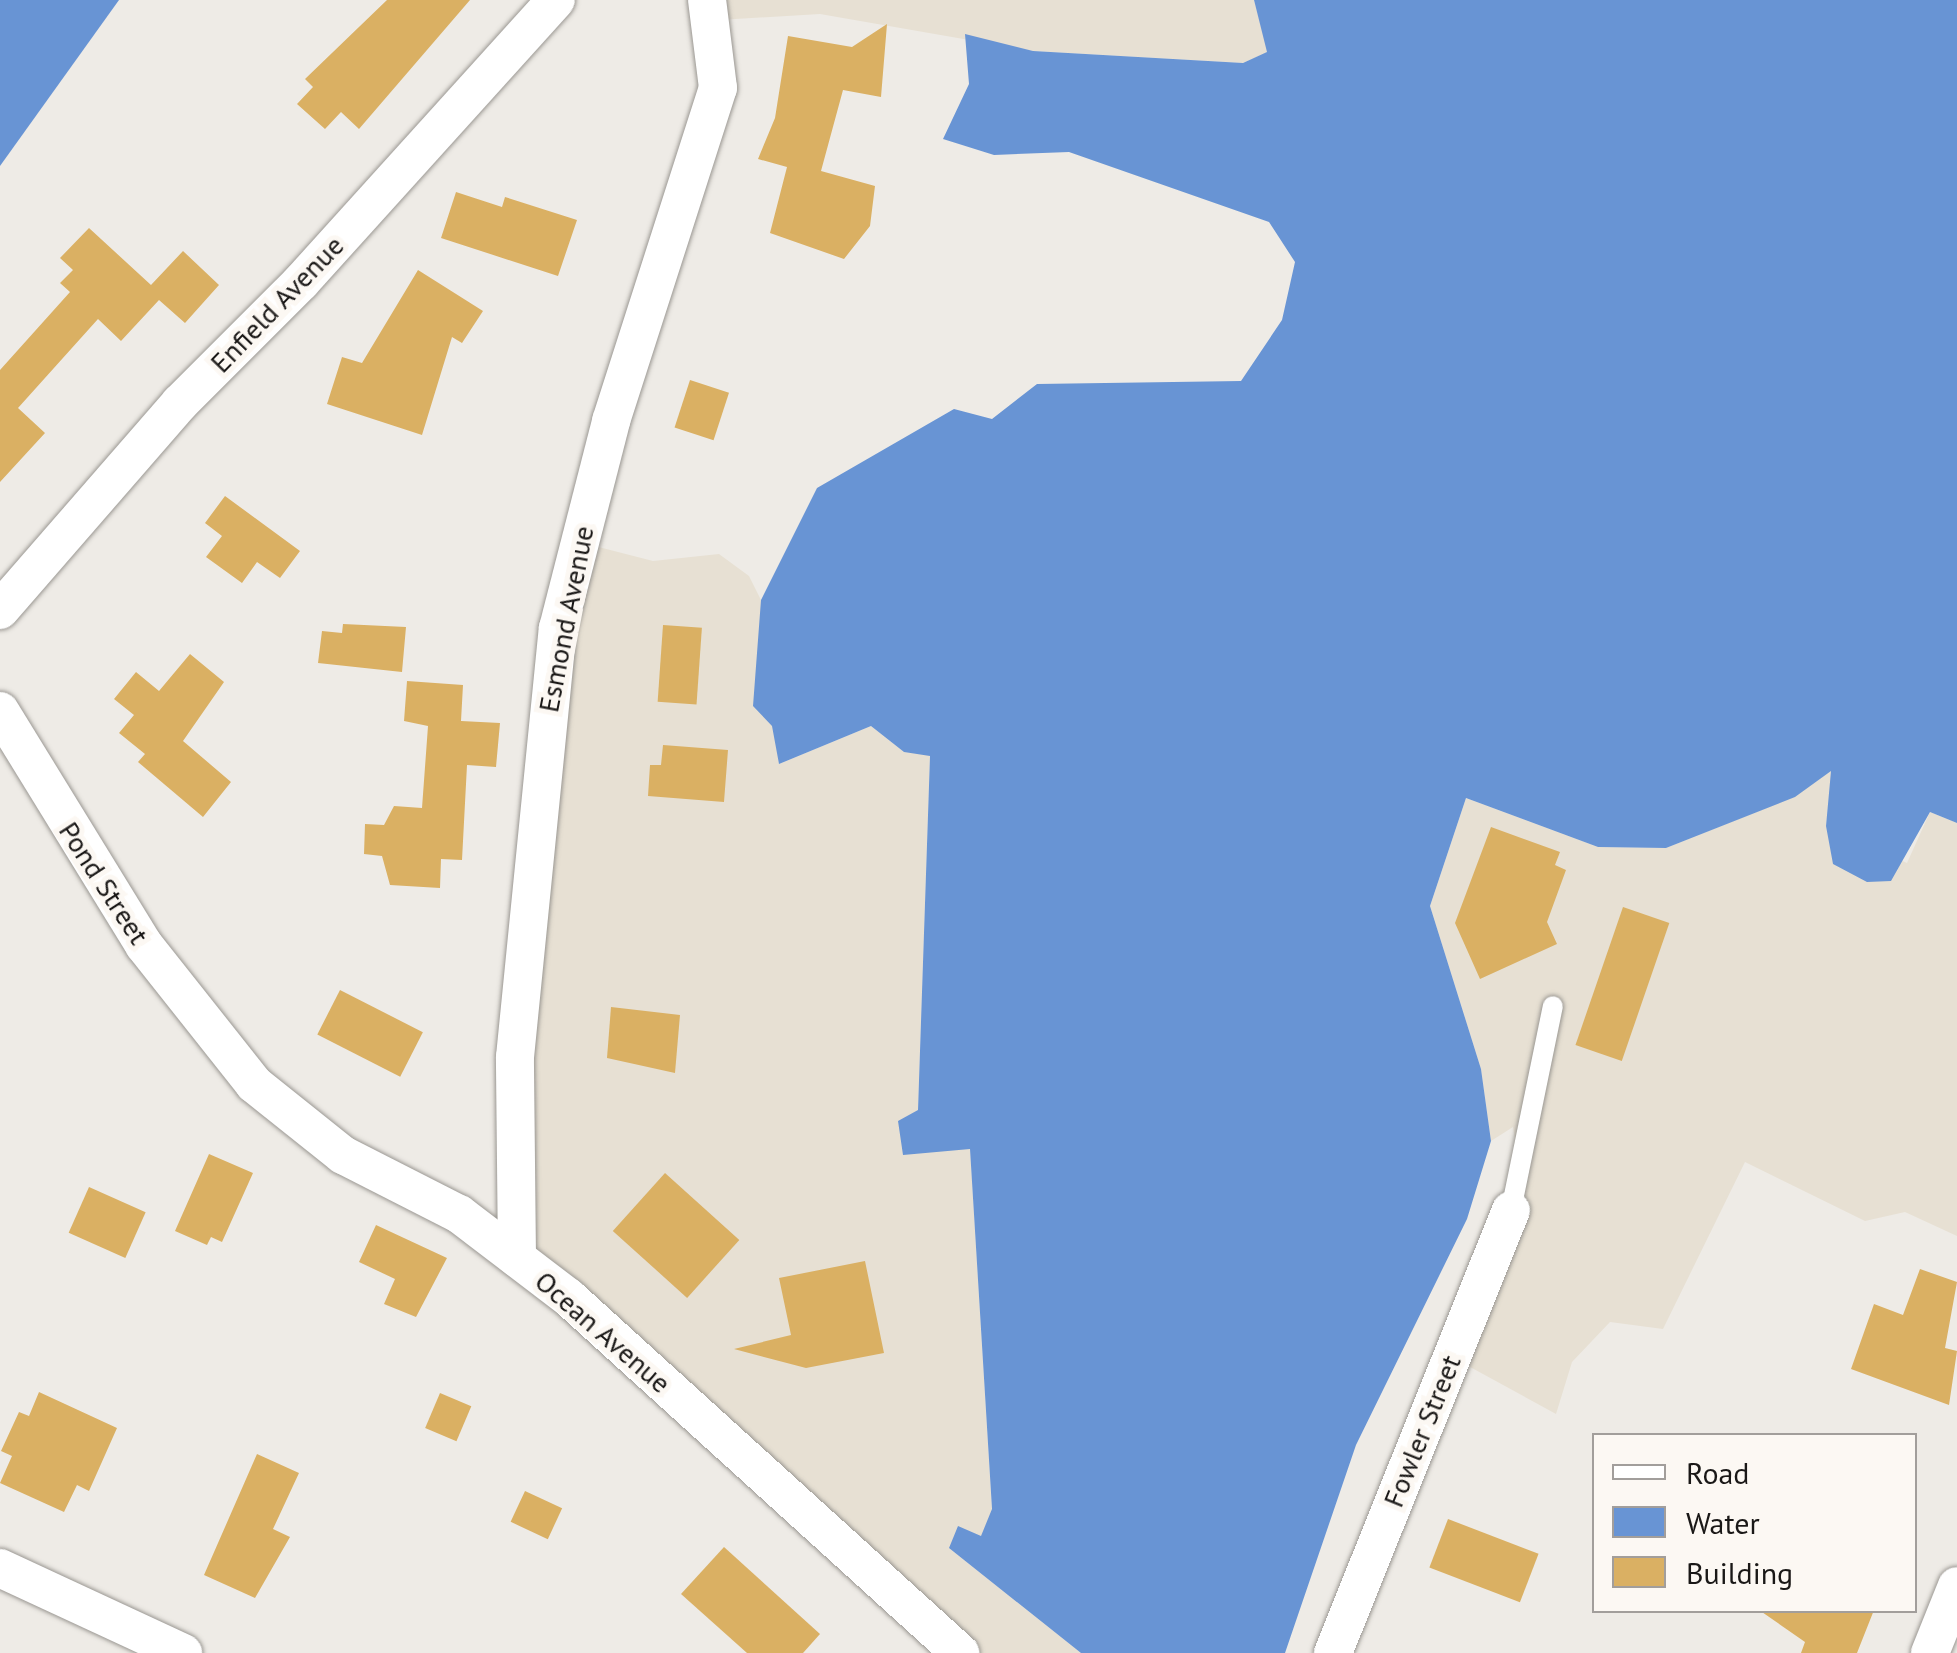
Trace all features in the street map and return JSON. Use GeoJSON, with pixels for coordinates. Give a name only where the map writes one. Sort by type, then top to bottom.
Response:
{"type":"FeatureCollection","features":[{"type":"Feature","properties":{"kind":"street","name":"Enfield Avenue"},"geometry":{"type":"LineString","coordinates":[[0,610],[180,402],[301,282],[556,0]]}},
{"type":"Feature","properties":{"kind":"street","name":"Esmond Avenue"},"geometry":{"type":"LineString","coordinates":[[517,1258],[514,1057],[558,628],[611,421],[718,88],[707,0]]}},
{"type":"Feature","properties":{"kind":"street","name":"Pond Street"},"geometry":{"type":"LineString","coordinates":[[0,711],[32,775],[219,1047]]}},
{"type":"Feature","properties":{"kind":"street","name":"Ocean Avenue"},"geometry":{"type":"LineString","coordinates":[[219,1047],[343,1154],[459,1214],[517,1258],[960,1653]]}},
{"type":"Feature","properties":{"kind":"street","name":"Fowler Street"},"geometry":{"type":"LineString","coordinates":[[1333,1653],[1511,1210]]}},
{"type":"Feature","properties":{"kind":"street"},"geometry":{"type":"LineString","coordinates":[[0,1568],[183,1653]]}},
{"type":"Feature","properties":{"kind":"street"},"geometry":{"type":"LineString","coordinates":[[1930,1653],[1957,1586]]}},
{"type":"Feature","properties":{"kind":"lane"},"geometry":{"type":"LineString","coordinates":[[1511,1210],[1553,1006]]}},
{"type":"Feature","properties":{"kind":"shaded area"},"geometry":{"type":"Polygon","coordinates":[[[710,0],[1254,0],[1268,52],[1243,63],[1033,51],[820,14],[719,20],[710,0]]]}},
{"type":"Feature","properties":{"kind":"shaded area"},"geometry":{"type":"Polygon","coordinates":[[[583,543],[653,561],[719,554],[749,576],[761,600],[779,764],[871,726],[904,752],[930,755],[918,1110],[970,1148],[992,1510],[981,1537],[949,1548],[1081,1653],[967,1653],[529,1263],[513,1055],[583,543]]]}},
{"type":"Feature","properties":{"kind":"shaded area"},"geometry":{"type":"Polygon","coordinates":[[[1832,770],[1826,826],[1907,863],[1930,812],[1957,823],[1957,1236],[1905,1212],[1865,1221],[1745,1162],[1663,1329],[1610,1322],[1572,1362],[1556,1414],[1450,1356],[1518,1156],[1513,1127],[1491,1141],[1481,1069],[1430,906],[1466,798],[1598,847],[1666,848],[1794,797],[1832,770]]]}},
{"type":"Feature","properties":{"kind":"water"},"geometry":{"type":"Polygon","coordinates":[[[0,0],[119,0],[0,166],[0,0]]]}},
{"type":"Feature","properties":{"kind":"water"},"geometry":{"type":"Polygon","coordinates":[[[1254,0],[1957,0],[1957,823],[1930,812],[1891,881],[1867,882],[1833,864],[1826,826],[1831,771],[1795,797],[1666,848],[1598,847],[1466,798],[1430,906],[1481,1069],[1491,1141],[1467,1219],[1356,1445],[1285,1653],[1081,1653],[949,1548],[958,1526],[981,1536],[992,1509],[970,1149],[903,1155],[898,1121],[918,1110],[930,756],[904,752],[871,726],[779,764],[772,726],[753,706],[761,600],[817,488],[954,409],[992,419],[1037,384],[1241,381],[1282,320],[1295,262],[1269,222],[1069,152],[994,155],[943,139],[969,84],[965,34],[1033,51],[1243,63],[1267,52],[1254,0]]]}},
{"type":"Feature","properties":{"kind":"building"},"geometry":{"type":"Polygon","coordinates":[[[387,0],[470,0],[359,129],[341,112],[325,129],[297,104],[313,87],[305,79],[387,0]]]}},
{"type":"Feature","properties":{"kind":"building"},"geometry":{"type":"Polygon","coordinates":[[[887,24],[881,97],[843,90],[821,171],[875,186],[870,226],[844,259],[770,233],[787,167],[758,159],[775,118],[788,36],[852,47],[887,24]]]}},
{"type":"Feature","properties":{"kind":"building"},"geometry":{"type":"Polygon","coordinates":[[[456,192],[502,207],[505,197],[577,220],[558,276],[441,238],[456,192]]]}},
{"type":"Feature","properties":{"kind":"building"},"geometry":{"type":"Polygon","coordinates":[[[89,228],[151,285],[183,251],[219,285],[185,323],[159,300],[121,341],[98,319],[18,408],[45,433],[0,482],[0,370],[70,292],[60,283],[73,270],[60,258],[89,228]]]}},
{"type":"Feature","properties":{"kind":"building"},"geometry":{"type":"Polygon","coordinates":[[[418,270],[483,311],[462,343],[452,337],[422,435],[327,404],[342,357],[362,363],[418,270]]]}},
{"type":"Feature","properties":{"kind":"building"},"geometry":{"type":"Polygon","coordinates":[[[690,380],[729,393],[714,440],[675,428],[690,380]]]}},
{"type":"Feature","properties":{"kind":"building"},"geometry":{"type":"Polygon","coordinates":[[[225,496],[300,551],[280,578],[257,562],[242,583],[206,557],[222,536],[205,523],[225,496]]]}},
{"type":"Feature","properties":{"kind":"building"},"geometry":{"type":"Polygon","coordinates":[[[343,624],[406,627],[402,672],[318,663],[322,631],[342,633],[343,624]]]}},
{"type":"Feature","properties":{"kind":"building"},"geometry":{"type":"Polygon","coordinates":[[[663,625],[702,628],[697,705],[658,702],[663,625]]]}},
{"type":"Feature","properties":{"kind":"building"},"geometry":{"type":"Polygon","coordinates":[[[190,654],[224,682],[183,741],[231,782],[203,817],[138,762],[145,754],[119,733],[134,715],[114,699],[136,672],[159,691],[190,654]]]}},
{"type":"Feature","properties":{"kind":"building"},"geometry":{"type":"Polygon","coordinates":[[[407,681],[463,685],[461,721],[500,723],[496,767],[467,765],[462,860],[441,859],[440,888],[390,885],[382,856],[364,854],[365,824],[384,825],[394,806],[422,808],[428,726],[404,721],[407,681]]]}},
{"type":"Feature","properties":{"kind":"building"},"geometry":{"type":"Polygon","coordinates":[[[663,745],[728,750],[724,802],[648,796],[650,765],[661,765],[663,745]]]}},
{"type":"Feature","properties":{"kind":"building"},"geometry":{"type":"Polygon","coordinates":[[[1491,827],[1560,852],[1555,865],[1566,870],[1547,922],[1557,944],[1480,979],[1455,923],[1491,827]]]}},
{"type":"Feature","properties":{"kind":"building"},"geometry":{"type":"Polygon","coordinates":[[[1623,907],[1669,923],[1622,1061],[1575,1045],[1623,907]]]}},
{"type":"Feature","properties":{"kind":"building"},"geometry":{"type":"Polygon","coordinates":[[[340,990],[423,1032],[400,1077],[317,1035],[340,990]]]}},
{"type":"Feature","properties":{"kind":"building"},"geometry":{"type":"Polygon","coordinates":[[[611,1007],[680,1015],[675,1073],[607,1058],[611,1007]]]}},
{"type":"Feature","properties":{"kind":"building"},"geometry":{"type":"Polygon","coordinates":[[[209,1154],[253,1173],[222,1242],[211,1237],[207,1245],[175,1231],[209,1154]]]}},
{"type":"Feature","properties":{"kind":"building"},"geometry":{"type":"Polygon","coordinates":[[[665,1173],[739,1240],[687,1298],[613,1231],[665,1173]]]}},
{"type":"Feature","properties":{"kind":"building"},"geometry":{"type":"Polygon","coordinates":[[[89,1187],[146,1212],[125,1258],[69,1233],[89,1187]]]}},
{"type":"Feature","properties":{"kind":"building"},"geometry":{"type":"Polygon","coordinates":[[[376,1225],[447,1258],[416,1317],[384,1304],[395,1279],[359,1262],[376,1225]]]}},
{"type":"Feature","properties":{"kind":"building"},"geometry":{"type":"Polygon","coordinates":[[[865,1261],[884,1353],[806,1368],[734,1349],[791,1335],[779,1278],[865,1261]]]}},
{"type":"Feature","properties":{"kind":"building"},"geometry":{"type":"Polygon","coordinates":[[[1920,1269],[1957,1282],[1945,1348],[1957,1351],[1949,1405],[1851,1369],[1874,1304],[1903,1315],[1920,1269]]]}},
{"type":"Feature","properties":{"kind":"building"},"geometry":{"type":"Polygon","coordinates":[[[39,1392],[117,1428],[89,1491],[77,1485],[64,1512],[0,1483],[12,1456],[1,1451],[19,1412],[29,1416],[39,1392]]]}},
{"type":"Feature","properties":{"kind":"building"},"geometry":{"type":"Polygon","coordinates":[[[440,1393],[471,1406],[456,1441],[425,1428],[440,1393]]]}},
{"type":"Feature","properties":{"kind":"building"},"geometry":{"type":"Polygon","coordinates":[[[257,1454],[299,1473],[273,1529],[290,1537],[255,1598],[204,1575],[257,1454]]]}},
{"type":"Feature","properties":{"kind":"building"},"geometry":{"type":"Polygon","coordinates":[[[525,1491],[562,1508],[548,1539],[511,1522],[525,1491]]]}},
{"type":"Feature","properties":{"kind":"building"},"geometry":{"type":"Polygon","coordinates":[[[1448,1519],[1539,1554],[1520,1602],[1429,1568],[1448,1519]]]}},
{"type":"Feature","properties":{"kind":"building"},"geometry":{"type":"Polygon","coordinates":[[[724,1547],[820,1634],[803,1653],[747,1653],[681,1594],[724,1547]]]}},
{"type":"Feature","properties":{"kind":"building"},"geometry":{"type":"Polygon","coordinates":[[[1763,1613],[1873,1613],[1857,1653],[1801,1653],[1805,1642],[1763,1613]]]}}]}
